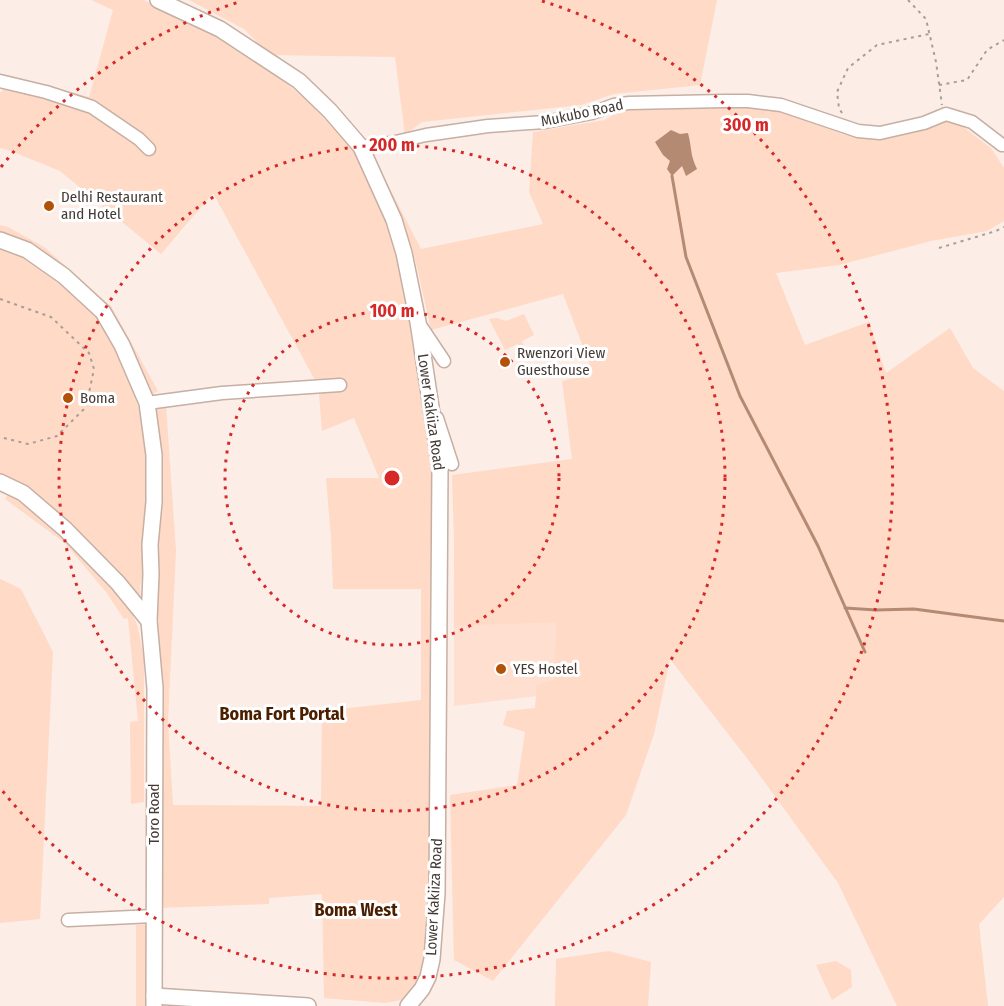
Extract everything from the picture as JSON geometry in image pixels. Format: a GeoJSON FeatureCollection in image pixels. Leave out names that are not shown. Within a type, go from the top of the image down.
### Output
{"type":"FeatureCollection","features":[{"type":"Feature","properties":{"kind":"main road","name":"Lower Kakiiza Road"},"geometry":{"type":"LineString","coordinates":[[158,0],[220,29],[299,81],[330,111],[361,147],[394,220],[404,253],[418,322],[440,466],[437,893],[432,959],[428,977],[422,989],[408,1006]]}},
{"type":"Feature","properties":{"kind":"main road","name":"Toro Road"},"geometry":{"type":"LineString","coordinates":[[0,240],[27,250],[64,276],[103,312],[122,345],[147,402],[154,455],[149,621],[154,688],[154,1001]]}},
{"type":"Feature","properties":{"kind":"main road"},"geometry":{"type":"LineString","coordinates":[[0,482],[23,493],[65,529],[118,583],[149,621]]}},
{"type":"Feature","properties":{"kind":"main road"},"geometry":{"type":"LineString","coordinates":[[154,1001],[308,1006]]}},
{"type":"Feature","properties":{"kind":"street"},"geometry":{"type":"LineString","coordinates":[[0,81],[92,107],[139,139],[149,149]]}},
{"type":"Feature","properties":{"kind":"street","name":"Mukubo Road"},"geometry":{"type":"LineString","coordinates":[[361,147],[488,126],[545,122],[629,103],[724,100],[782,105],[858,131],[880,133],[924,123],[946,114]]}},
{"type":"Feature","properties":{"kind":"street"},"geometry":{"type":"LineString","coordinates":[[946,114],[972,122],[1003,147]]}},
{"type":"Feature","properties":{"kind":"street"},"geometry":{"type":"LineString","coordinates":[[418,322],[444,361]]}},
{"type":"Feature","properties":{"kind":"street"},"geometry":{"type":"LineString","coordinates":[[147,402],[222,393],[340,385]]}},
{"type":"Feature","properties":{"kind":"street"},"geometry":{"type":"LineString","coordinates":[[431,404],[452,464]]}},
{"type":"Feature","properties":{"kind":"street"},"geometry":{"type":"LineString","coordinates":[[68,920],[154,916]]}},
{"type":"Feature","properties":{"kind":"path"},"geometry":{"type":"LineString","coordinates":[[908,0],[926,19],[936,62],[942,105],[946,114]]}},
{"type":"Feature","properties":{"kind":"path"},"geometry":{"type":"LineString","coordinates":[[858,131],[838,108],[837,92],[848,68],[877,45],[929,34]]}},
{"type":"Feature","properties":{"kind":"path"},"geometry":{"type":"LineString","coordinates":[[939,86],[967,80],[987,50],[1004,40]]}},
{"type":"Feature","properties":{"kind":"path"},"geometry":{"type":"LineString","coordinates":[[939,248],[1004,227]]}},
{"type":"Feature","properties":{"kind":"path"},"geometry":{"type":"LineString","coordinates":[[0,299],[51,317],[89,353],[94,369],[86,407],[57,435],[28,444],[0,437]]}},
{"type":"Feature","properties":{"kind":"shaded area"},"geometry":{"type":"Polygon","coordinates":[[[91,0],[143,0],[226,39],[250,54],[303,97],[355,150],[392,227],[400,273],[413,311],[436,480],[434,891],[424,972],[417,987],[402,1000],[385,1003],[324,998],[322,894],[269,898],[269,904],[157,908],[149,407],[166,405],[176,551],[168,721],[173,805],[321,806],[322,711],[421,700],[421,589],[333,589],[326,478],[379,478],[354,418],[322,431],[316,382],[213,193],[161,254],[60,171],[0,148],[0,92],[2,92],[7,75],[89,97],[113,10],[91,0]]]}},
{"type":"Feature","properties":{"kind":"shaded area"},"geometry":{"type":"Polygon","coordinates":[[[189,0],[717,0],[700,85],[614,94],[581,105],[422,122],[405,135],[395,57],[270,55],[244,29],[189,0]]]}},
{"type":"Feature","properties":{"kind":"shaded area"},"geometry":{"type":"Polygon","coordinates":[[[767,107],[845,135],[889,137],[943,121],[962,126],[991,148],[1004,168],[1004,221],[987,231],[931,241],[839,265],[776,273],[805,345],[869,322],[886,373],[950,328],[973,368],[1004,391],[1004,897],[979,924],[988,1006],[897,1006],[838,883],[753,766],[670,659],[654,734],[626,815],[493,981],[454,960],[450,795],[517,785],[525,732],[503,725],[507,711],[535,708],[537,685],[554,680],[556,622],[454,626],[452,475],[572,459],[562,381],[593,373],[563,294],[431,330],[412,249],[376,162],[421,249],[543,224],[529,192],[533,132],[605,120],[622,108],[767,107]]]}},
{"type":"Feature","properties":{"kind":"shaded area"},"geometry":{"type":"Polygon","coordinates":[[[671,130],[680,134],[688,133],[697,169],[686,176],[682,166],[672,176],[667,169],[670,161],[655,142],[671,130]]]}},
{"type":"Feature","properties":{"kind":"shaded area"},"geometry":{"type":"Polygon","coordinates":[[[0,225],[44,247],[111,306],[158,391],[148,396],[106,314],[0,235],[0,225]]]}},
{"type":"Feature","properties":{"kind":"shaded area","name":"Boma"},"geometry":{"type":"Polygon","coordinates":[[[0,243],[28,254],[99,315],[118,345],[152,450],[149,551],[140,586],[142,612],[118,583],[0,482],[0,243]]]}},
{"type":"Feature","properties":{"kind":"shaded area"},"geometry":{"type":"Polygon","coordinates":[[[524,314],[534,335],[522,341],[529,357],[524,359],[518,344],[505,350],[489,319],[497,318],[506,321],[524,314]]]}},
{"type":"Feature","properties":{"kind":"shaded area"},"geometry":{"type":"Polygon","coordinates":[[[11,490],[21,496],[114,584],[133,615],[144,658],[144,802],[131,804],[130,722],[138,721],[128,618],[124,619],[106,592],[65,543],[5,499],[11,490]]]}},
{"type":"Feature","properties":{"kind":"shaded area"},"geometry":{"type":"Polygon","coordinates":[[[0,579],[21,589],[53,652],[40,919],[0,923],[0,579]]]}},
{"type":"Feature","properties":{"kind":"shaded area"},"geometry":{"type":"Polygon","coordinates":[[[556,621],[554,694],[454,706],[454,626],[556,621]]]}},
{"type":"Feature","properties":{"kind":"shaded area"},"geometry":{"type":"Polygon","coordinates":[[[148,924],[148,1006],[136,1006],[136,925],[148,924]]]}},
{"type":"Feature","properties":{"kind":"shaded area"},"geometry":{"type":"Polygon","coordinates":[[[609,951],[651,962],[648,1006],[555,1006],[556,959],[609,951]]]}},
{"type":"Feature","properties":{"kind":"shaded area"},"geometry":{"type":"Polygon","coordinates":[[[836,961],[851,970],[852,987],[832,1000],[816,965],[836,961]]]}},
{"type":"Feature","properties":{"kind":"waterway"},"geometry":{"type":"LineString","coordinates":[[672,176],[686,257],[740,396],[818,546],[865,652]]}},
{"type":"Feature","properties":{"kind":"waterway"},"geometry":{"type":"LineString","coordinates":[[845,608],[914,609],[1004,621]]}},
{"type":"Feature","properties":{"kind":"place","name":"Delhi Restaurant and Hotel"},"geometry":{"type":"Point","coordinates":[49,206]}},
{"type":"Feature","properties":{"kind":"place","name":"Rwenzori View Guesthouse"},"geometry":{"type":"Point","coordinates":[505,362]}},
{"type":"Feature","properties":{"kind":"place","name":"Boma"},"geometry":{"type":"Point","coordinates":[68,398]}},
{"type":"Feature","properties":{"kind":"place","name":"YES Hostel"},"geometry":{"type":"Point","coordinates":[501,669]}},
{"type":"Feature","properties":{"kind":"district","name":"Boma Fort Portal"},"geometry":{"type":"Point","coordinates":[282,714]}},
{"type":"Feature","properties":{"kind":"district","name":"Boma West"},"geometry":{"type":"Point","coordinates":[356,910]}}]}
